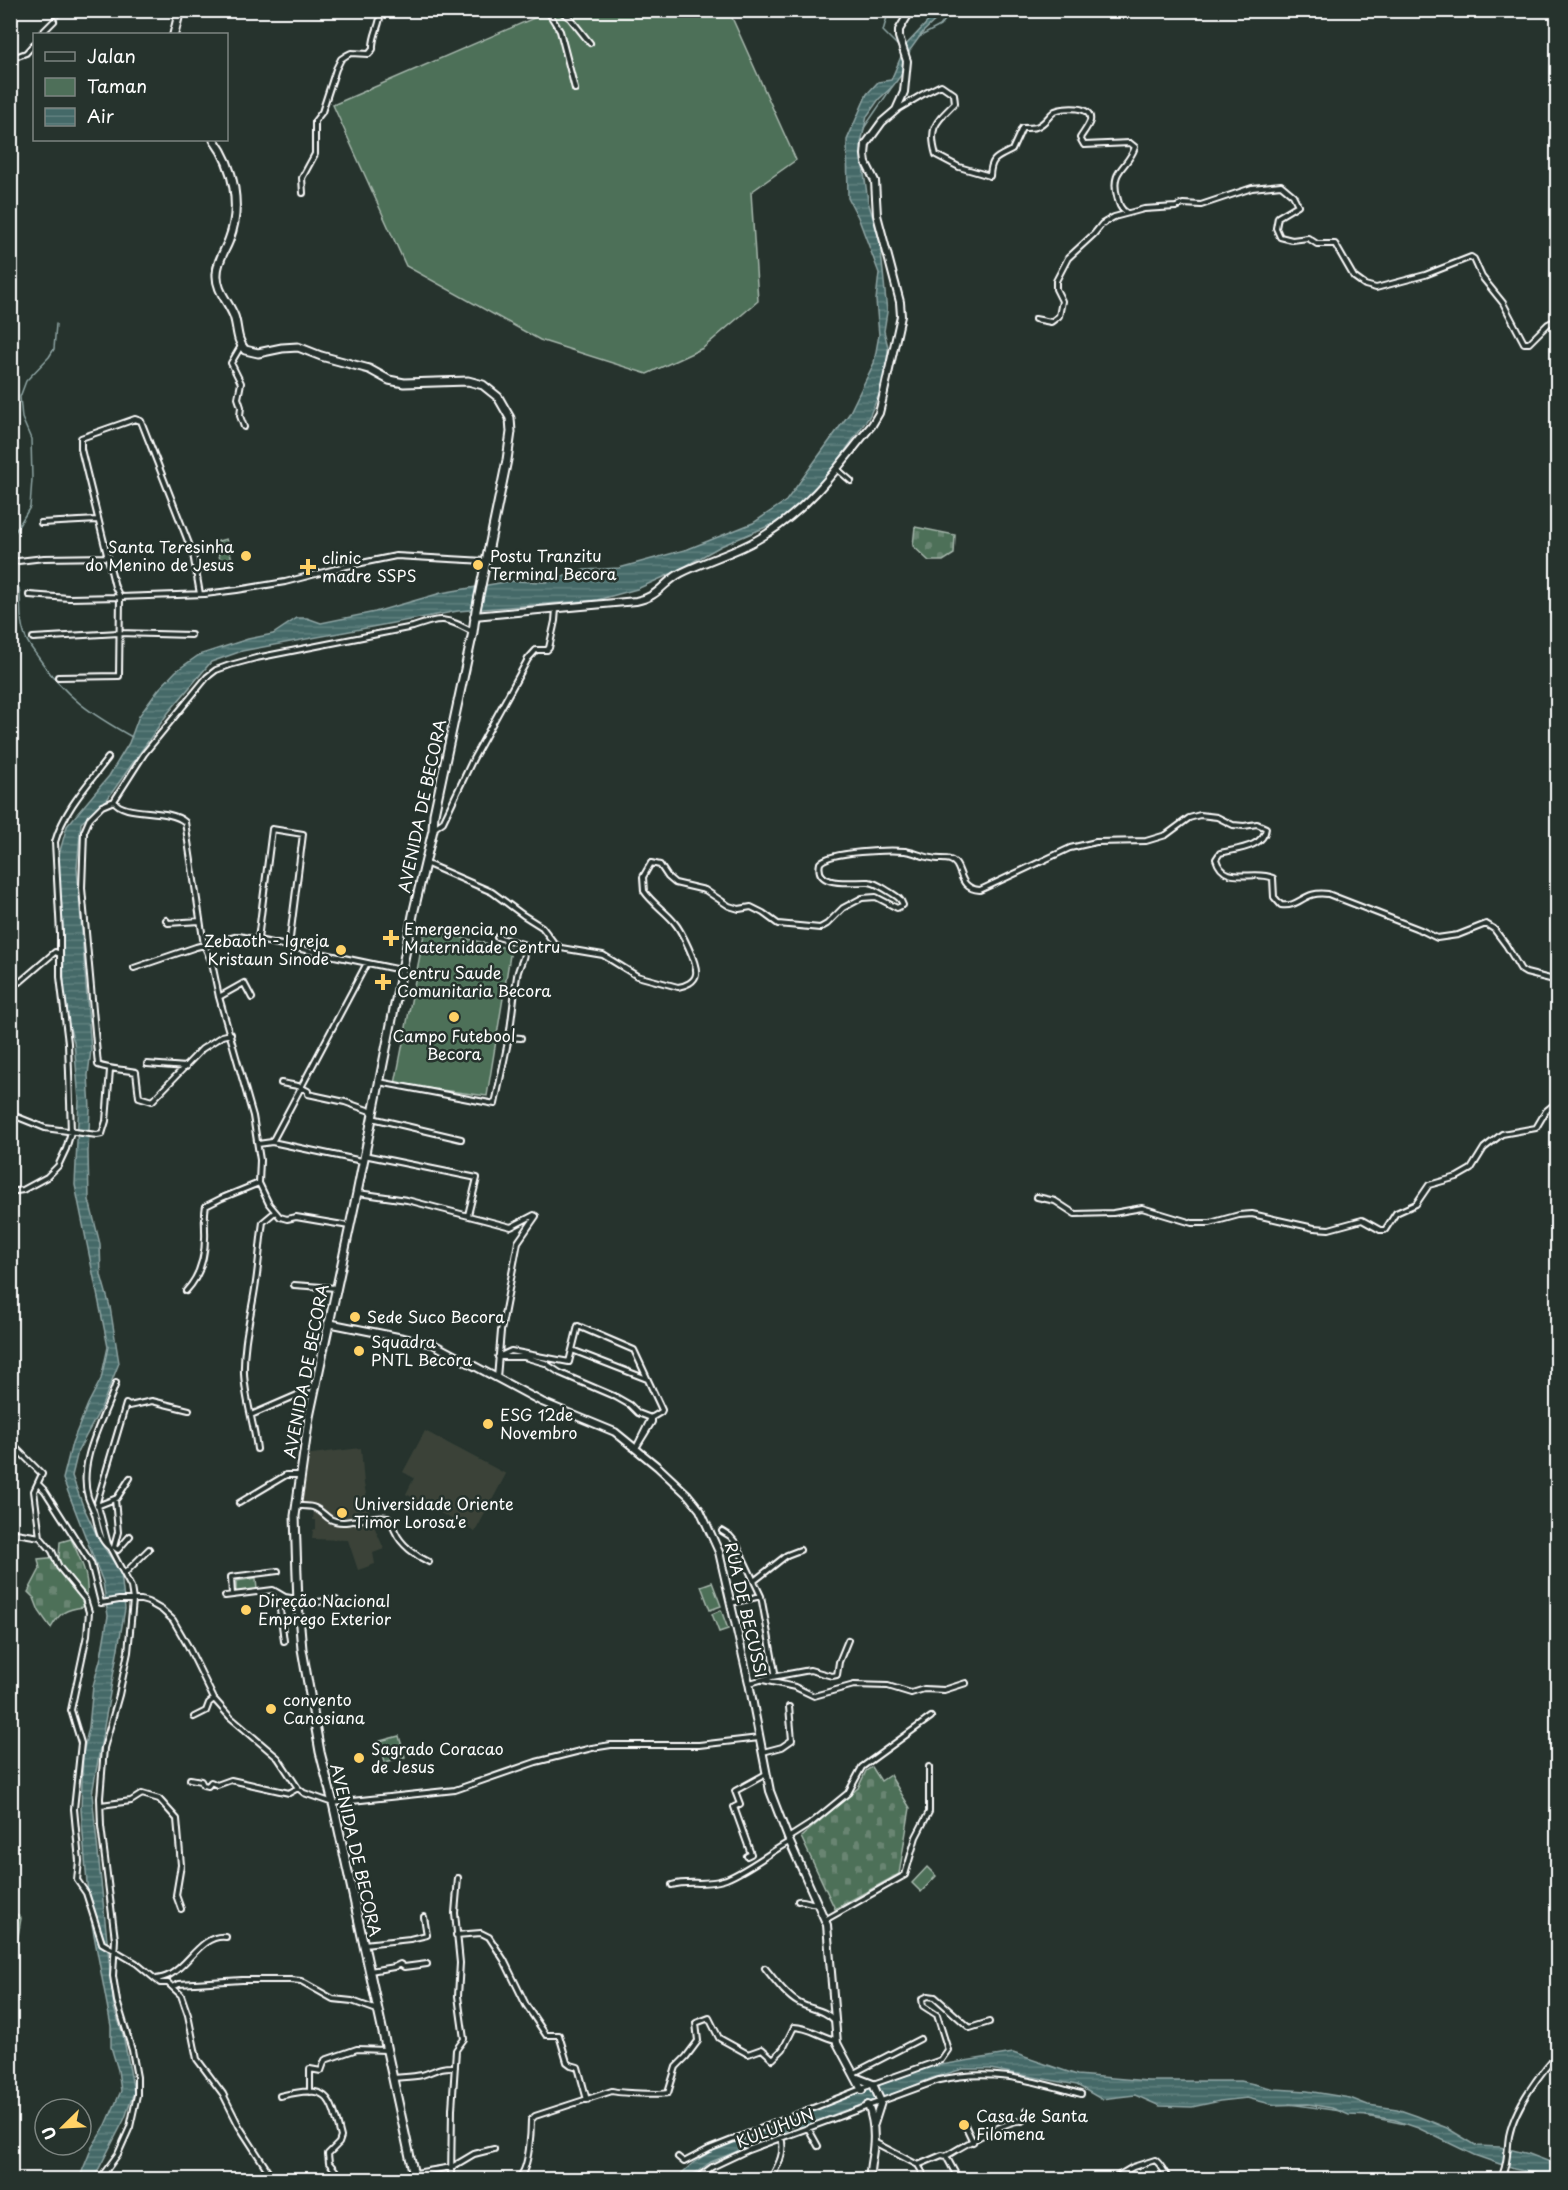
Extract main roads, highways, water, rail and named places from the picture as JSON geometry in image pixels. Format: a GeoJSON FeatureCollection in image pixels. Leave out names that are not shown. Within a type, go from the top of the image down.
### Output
{"type":"FeatureCollection","features":[{"type":"Feature","properties":{"kind":"main road"},"geometry":{"type":"LineString","coordinates":[[174,33],[180,10]]}},
{"type":"Feature","properties":{"kind":"main road","name":"AVENIDA DE BECORA"},"geometry":{"type":"LineString","coordinates":[[215,141],[229,164],[233,179],[234,204],[230,238],[220,257],[217,283],[235,319],[244,350],[258,353],[298,347],[369,369],[389,380],[404,383],[468,381],[494,393],[509,413],[511,432],[473,632],[434,814],[433,830],[424,862],[357,1193],[328,1323],[296,1506],[298,1602],[310,1701],[414,2176]]}},
{"type":"Feature","properties":{"kind":"water"},"geometry":{"type":"Polygon","coordinates":[[[938,11],[945,11],[923,32],[910,50],[904,71],[867,116],[861,143],[868,201],[880,242],[887,312],[884,331],[888,347],[887,364],[881,390],[869,417],[831,471],[792,516],[721,546],[675,572],[637,589],[597,600],[458,611],[242,651],[211,662],[168,713],[106,801],[81,823],[77,868],[91,1050],[88,1075],[89,1200],[100,1244],[101,1275],[110,1307],[119,1363],[101,1408],[78,1451],[72,1476],[99,1540],[121,1573],[125,1609],[92,1794],[114,2008],[123,2034],[134,2092],[125,2118],[93,2180],[79,2179],[88,2157],[93,2157],[93,2145],[106,2125],[121,2091],[111,2047],[111,2026],[89,1908],[81,1810],[83,1753],[89,1727],[93,1686],[108,1616],[103,1582],[63,1479],[72,1443],[101,1379],[108,1347],[75,1185],[79,1100],[74,1042],[68,1022],[64,993],[63,926],[58,858],[67,826],[109,776],[129,743],[139,716],[159,689],[176,671],[199,655],[248,639],[273,634],[297,618],[307,618],[321,623],[375,612],[441,593],[511,581],[546,582],[584,570],[619,568],[688,549],[753,523],[786,501],[849,414],[874,363],[879,335],[876,300],[879,273],[858,217],[848,198],[847,140],[867,94],[878,82],[891,80],[906,45],[938,11]]]}},
{"type":"Feature","properties":{"kind":"water"},"geometry":{"type":"Polygon","coordinates":[[[1013,2053],[1077,2075],[1148,2081],[1241,2081],[1275,2089],[1307,2091],[1350,2098],[1368,2105],[1397,2109],[1417,2116],[1447,2128],[1477,2146],[1500,2147],[1529,2154],[1558,2165],[1557,2178],[1514,2169],[1474,2155],[1418,2128],[1395,2120],[1349,2115],[1332,2108],[1308,2104],[1275,2105],[1247,2098],[1192,2107],[1160,2106],[1135,2095],[1101,2099],[1077,2085],[990,2069],[963,2069],[932,2078],[864,2107],[845,2110],[803,2127],[794,2126],[711,2162],[687,2179],[674,2180],[714,2149],[900,2077],[929,2067],[1013,2053]]]}},
{"type":"Feature","properties":{"kind":"waterway"},"geometry":{"type":"LineString","coordinates":[[55,22],[64,10]]}},
{"type":"Feature","properties":{"kind":"waterway"},"geometry":{"type":"LineString","coordinates":[[889,10],[883,31],[899,47]]}},
{"type":"Feature","properties":{"kind":"waterway"},"geometry":{"type":"LineString","coordinates":[[919,37],[940,26],[953,10]]}},
{"type":"Feature","properties":{"kind":"waterway"},"geometry":{"type":"LineString","coordinates":[[45,33],[50,27]]}},
{"type":"Feature","properties":{"kind":"waterway"},"geometry":{"type":"LineString","coordinates":[[21,53],[33,43]]}},
{"type":"Feature","properties":{"kind":"waterway"},"geometry":{"type":"LineString","coordinates":[[864,128],[892,87]]}},
{"type":"Feature","properties":{"kind":"waterway"},"geometry":{"type":"LineString","coordinates":[[10,540],[30,507],[32,479],[31,439],[22,418],[20,397],[26,381],[54,349],[56,324]]}},
{"type":"Feature","properties":{"kind":"waterway"},"geometry":{"type":"LineString","coordinates":[[10,572],[20,594],[25,636],[48,671],[80,703],[132,737]]}},
{"type":"Feature","properties":{"kind":"waterway"},"geometry":{"type":"LineString","coordinates":[[1289,2104],[1341,2111]]}},
{"type":"Feature","properties":{"kind":"waterway"},"geometry":{"type":"LineString","coordinates":[[1366,2116],[1405,2124]]}},
{"type":"Feature","properties":{"kind":"place","name":"Santa Teresinha do Menino de Jesus"},"geometry":{"type":"Point","coordinates":[246,556]}},
{"type":"Feature","properties":{"kind":"place","name":"Postu Tranzitu Terminal Becora"},"geometry":{"type":"Point","coordinates":[478,565]}},
{"type":"Feature","properties":{"kind":"place","name":"clinic madre SSPS"},"geometry":{"type":"Point","coordinates":[308,567]}},
{"type":"Feature","properties":{"kind":"place","name":"Emergencia no Maternidade Centru"},"geometry":{"type":"Point","coordinates":[391,938]}},
{"type":"Feature","properties":{"kind":"place","name":"Zebaoth - Igreja Kristaun Sinode"},"geometry":{"type":"Point","coordinates":[341,950]}},
{"type":"Feature","properties":{"kind":"place","name":"Centru Saude Comunitaria Becora"},"geometry":{"type":"Point","coordinates":[383,982]}},
{"type":"Feature","properties":{"kind":"place","name":"Campo Futebool Becora"},"geometry":{"type":"Point","coordinates":[454,1017]}},
{"type":"Feature","properties":{"kind":"place","name":"Sede Suco Becora"},"geometry":{"type":"Point","coordinates":[355,1317]}},
{"type":"Feature","properties":{"kind":"place","name":"Squadra PNTL Becora"},"geometry":{"type":"Point","coordinates":[359,1351]}},
{"type":"Feature","properties":{"kind":"place","name":"ESG 12de Novembro"},"geometry":{"type":"Point","coordinates":[488,1424]}},
{"type":"Feature","properties":{"kind":"place","name":"Universidade Oriente Timor Lorosa'e"},"geometry":{"type":"Point","coordinates":[342,1513]}},
{"type":"Feature","properties":{"kind":"place","name":"Direção Nacional Emprego Exterior"},"geometry":{"type":"Point","coordinates":[246,1610]}},
{"type":"Feature","properties":{"kind":"place","name":"convento Canosiana"},"geometry":{"type":"Point","coordinates":[271,1709]}},
{"type":"Feature","properties":{"kind":"place","name":"Sagrado Coracao de Jesus"},"geometry":{"type":"Point","coordinates":[359,1758]}},
{"type":"Feature","properties":{"kind":"place","name":"Casa de Santa Filomena"},"geometry":{"type":"Point","coordinates":[964,2125]}}]}
